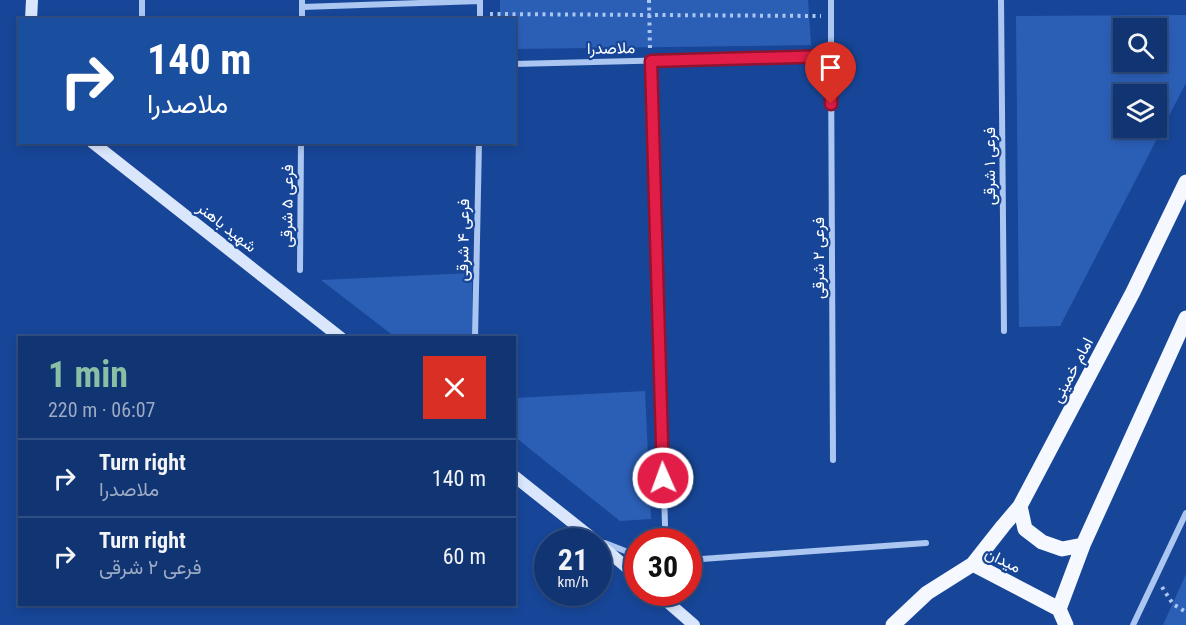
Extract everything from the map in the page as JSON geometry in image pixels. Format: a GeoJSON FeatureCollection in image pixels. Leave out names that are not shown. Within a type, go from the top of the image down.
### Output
{"type":"FeatureCollection","features":[{"type":"Feature","properties":{"kind":"main road","name":"امام خمینی"},"geometry":{"type":"LineString","coordinates":[[973,564],[1020,506],[1133,292],[1186,182]]}},
{"type":"Feature","properties":{"kind":"main road"},"geometry":{"type":"LineString","coordinates":[[1066,625],[1059,609],[1083,545],[1186,318]]}},
{"type":"Feature","properties":{"kind":"main road"},"geometry":{"type":"LineString","coordinates":[[1020,506],[1025,529],[1042,542],[1062,549],[1083,545]]}},
{"type":"Feature","properties":{"kind":"main road","name":"میدان"},"geometry":{"type":"LineString","coordinates":[[893,625],[927,593],[973,564],[1059,609]]}},
{"type":"Feature","properties":{"kind":"street"},"geometry":{"type":"LineString","coordinates":[[31,18],[32,0]]}},
{"type":"Feature","properties":{"kind":"street"},"geometry":{"type":"LineString","coordinates":[[142,0],[142,18]]}},
{"type":"Feature","properties":{"kind":"street"},"geometry":{"type":"LineString","coordinates":[[831,0],[831,56]]}},
{"type":"Feature","properties":{"kind":"street","name":"فرعی ۱ شرقی"},"geometry":{"type":"LineString","coordinates":[[1001,0],[1004,331]]}},
{"type":"Feature","properties":{"kind":"street"},"geometry":{"type":"LineString","coordinates":[[302,3],[480,1],[480,16]]}},
{"type":"Feature","properties":{"kind":"street","name":"ملاصدرا"},"geometry":{"type":"LineString","coordinates":[[516,64],[831,56]]}},
{"type":"Feature","properties":{"kind":"street","name":"فرعی ۲ شرقی"},"geometry":{"type":"LineString","coordinates":[[831,56],[833,460]]}},
{"type":"Feature","properties":{"kind":"street"},"geometry":{"type":"LineString","coordinates":[[651,61],[664,525]]}},
{"type":"Feature","properties":{"kind":"street","name":"شهید باهنر"},"geometry":{"type":"LineString","coordinates":[[95,144],[338,336]]}},
{"type":"Feature","properties":{"kind":"street","name":"فرعی ۵ شرقی"},"geometry":{"type":"LineString","coordinates":[[300,270],[301,144]]}},
{"type":"Feature","properties":{"kind":"street","name":"فرعی ۴ شرقی"},"geometry":{"type":"LineString","coordinates":[[475,336],[479,144]]}},
{"type":"Feature","properties":{"kind":"street"},"geometry":{"type":"LineString","coordinates":[[516,478],[580,528]]}},
{"type":"Feature","properties":{"kind":"street"},"geometry":{"type":"LineString","coordinates":[[1133,625],[1186,513]]}},
{"type":"Feature","properties":{"kind":"street"},"geometry":{"type":"LineString","coordinates":[[702,559],[926,543]]}},
{"type":"Feature","properties":{"kind":"street"},"geometry":{"type":"LineString","coordinates":[[612,554],[624,564]]}},
{"type":"Feature","properties":{"kind":"street"},"geometry":{"type":"LineString","coordinates":[[672,606],[694,625]]}},
{"type":"Feature","properties":{"kind":"path"},"geometry":{"type":"LineString","coordinates":[[649,0],[651,61]]}},
{"type":"Feature","properties":{"kind":"path"},"geometry":{"type":"LineString","coordinates":[[480,16],[831,16]]}},
{"type":"Feature","properties":{"kind":"path"},"geometry":{"type":"LineString","coordinates":[[1156,577],[1173,604],[1186,612]]}},
{"type":"Feature","properties":{"kind":"shaded area"},"geometry":{"type":"Polygon","coordinates":[[[500,0],[808,0],[811,45],[516,49],[516,18],[500,18],[500,0]]]}},
{"type":"Feature","properties":{"kind":"shaded area"},"geometry":{"type":"Polygon","coordinates":[[[1186,15],[1186,83],[1167,120],[1167,84],[1113,84],[1113,138],[1157,138],[1060,326],[1019,327],[1016,16],[1186,15]]]}},
{"type":"Feature","properties":{"kind":"shaded area"},"geometry":{"type":"Polygon","coordinates":[[[472,273],[473,336],[394,336],[321,280],[472,273]]]}},
{"type":"Feature","properties":{"kind":"shaded area"},"geometry":{"type":"Polygon","coordinates":[[[645,391],[651,519],[620,521],[516,438],[516,398],[645,391]]]}},
{"type":"Feature","properties":{"kind":"shaded area"},"geometry":{"type":"Polygon","coordinates":[[[1186,574],[1186,625],[1163,625],[1186,574]]]}},
{"type":"Feature","properties":{"kind":"route"},"geometry":{"type":"LineString","coordinates":[[663,478],[651,61],[831,56],[831,104]]}}]}
